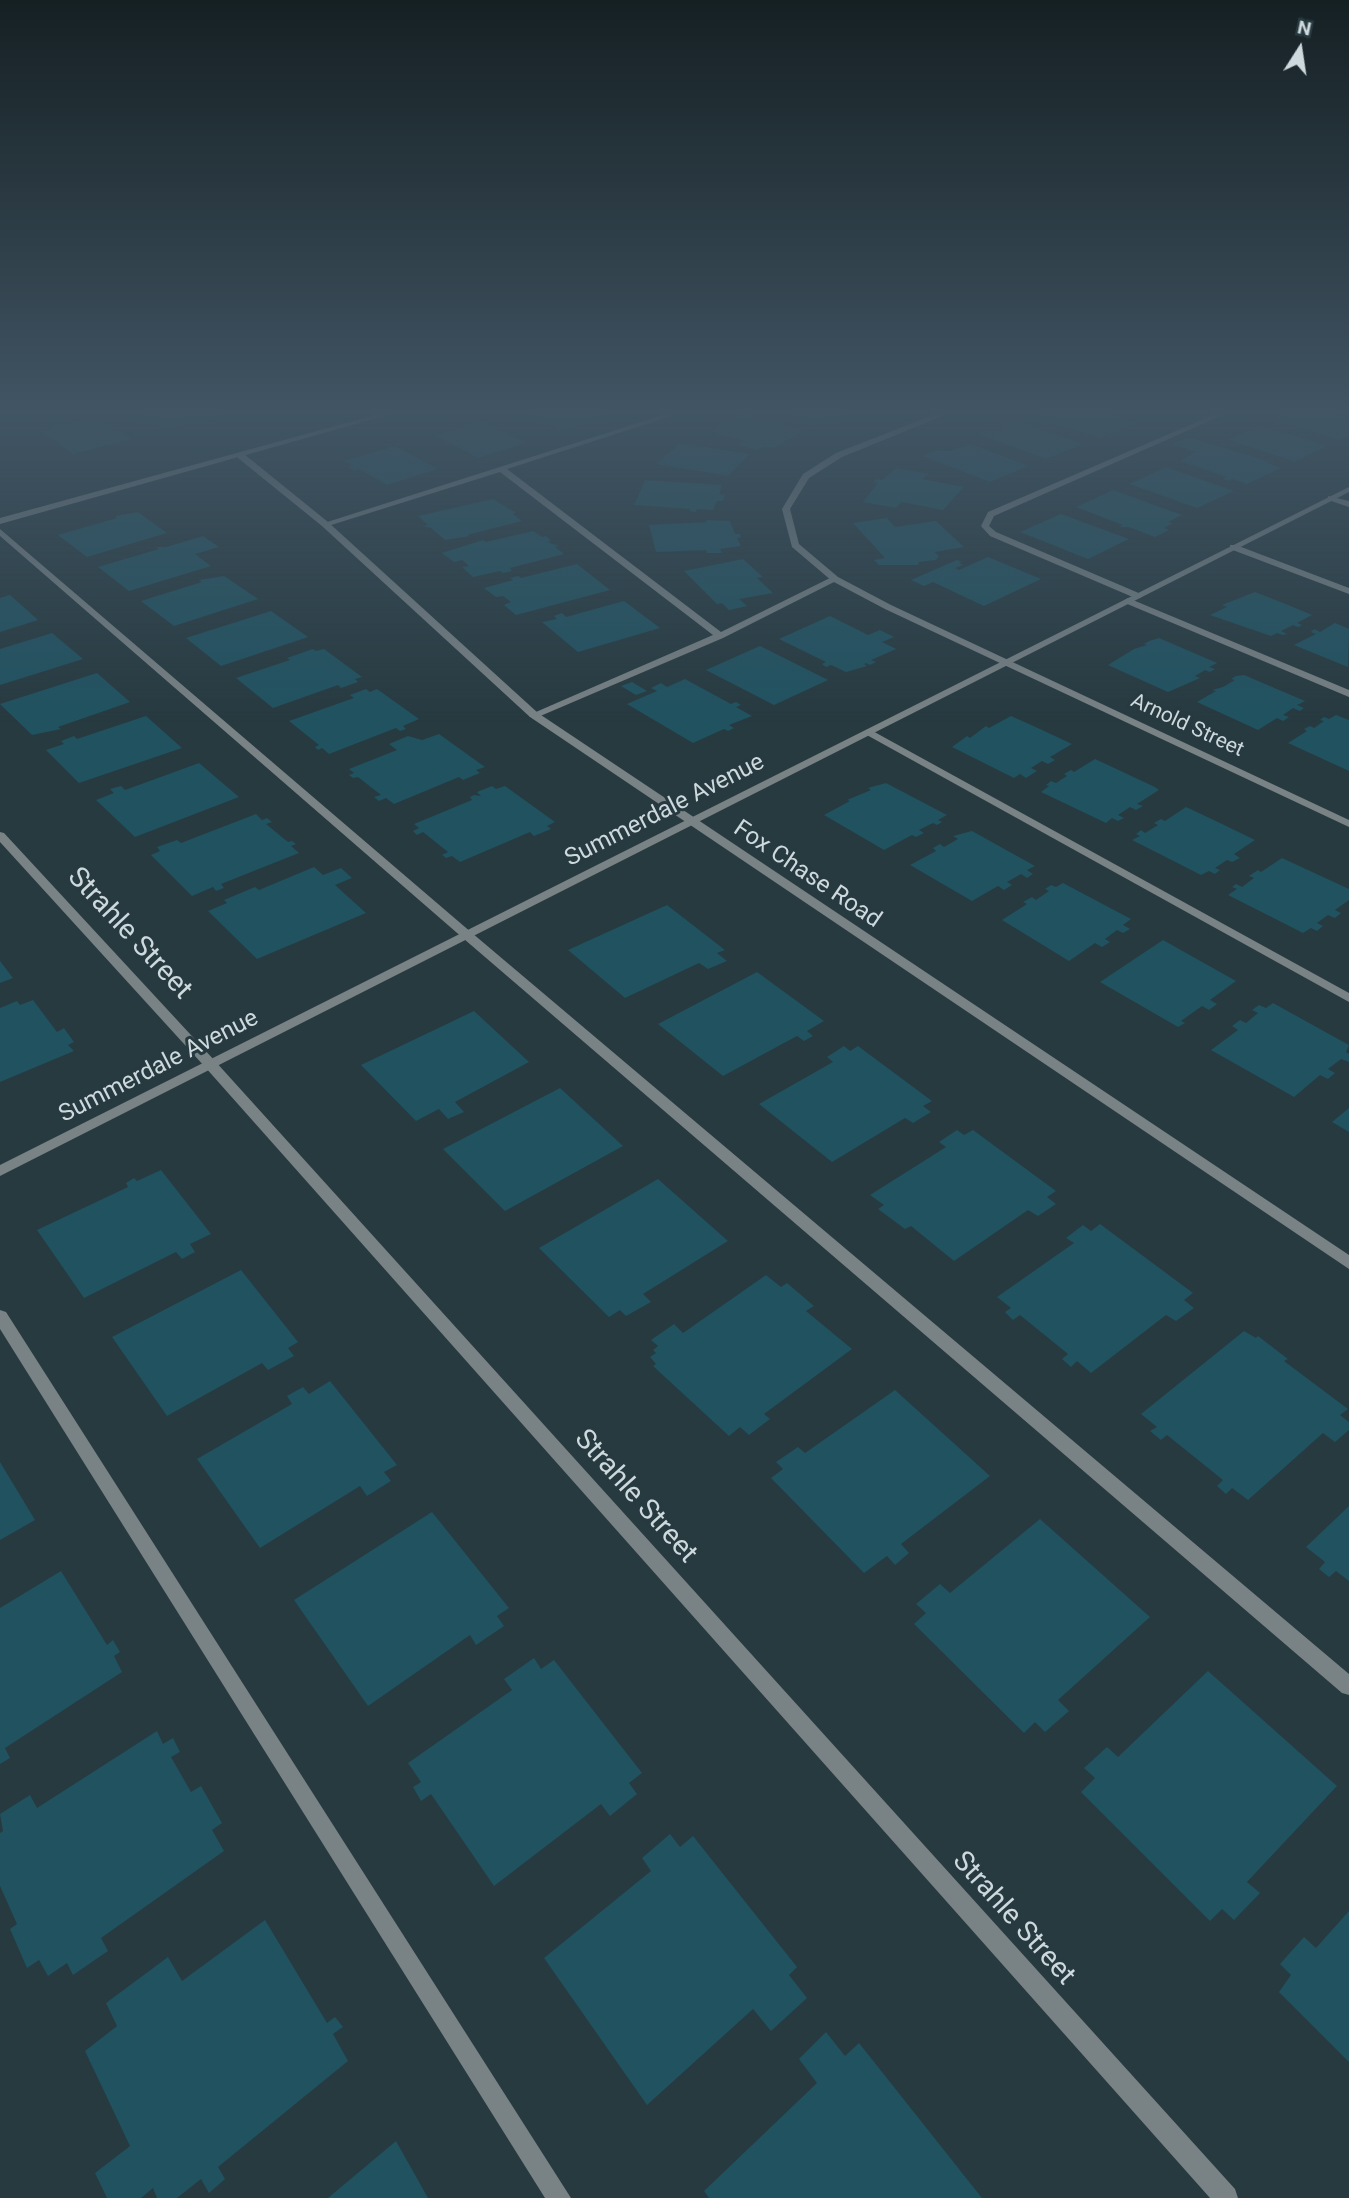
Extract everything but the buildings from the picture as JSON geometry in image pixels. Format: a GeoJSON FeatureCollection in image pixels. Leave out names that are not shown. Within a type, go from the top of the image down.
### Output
{"type":"FeatureCollection","features":[{"type":"Feature","properties":{"kind":"street","name":"Fox Chase Road"},"geometry":{"type":"LineString","coordinates":[[317,518],[534,715],[1349,1263]]}},
{"type":"Feature","properties":{"kind":"street"},"geometry":{"type":"LineString","coordinates":[[325,524],[345,518]]}},
{"type":"Feature","properties":{"kind":"street"},"geometry":{"type":"LineString","coordinates":[[565,518],[720,636]]}},
{"type":"Feature","properties":{"kind":"street","name":"Arnold Street"},"geometry":{"type":"LineString","coordinates":[[788,518],[795,545],[835,579],[888,607],[1349,824]]}},
{"type":"Feature","properties":{"kind":"street"},"geometry":{"type":"LineString","coordinates":[[989,518],[985,526],[993,534],[1349,694]]}},
{"type":"Feature","properties":{"kind":"street","name":"Summerdale Avenue"},"geometry":{"type":"LineString","coordinates":[[0,1171],[1292,518]]}},
{"type":"Feature","properties":{"kind":"street"},"geometry":{"type":"LineString","coordinates":[[0,532],[468,936],[1349,1686]]}},
{"type":"Feature","properties":{"kind":"street"},"geometry":{"type":"LineString","coordinates":[[1233,547],[1349,591]]}},
{"type":"Feature","properties":{"kind":"street"},"geometry":{"type":"LineString","coordinates":[[534,715],[720,636],[835,579]]}},
{"type":"Feature","properties":{"kind":"street"},"geometry":{"type":"LineString","coordinates":[[869,732],[1349,998]]}},
{"type":"Feature","properties":{"kind":"street","name":"Strahle Street"},"geometry":{"type":"LineString","coordinates":[[0,835],[210,1064],[1226,2198]]}},
{"type":"Feature","properties":{"kind":"street"},"geometry":{"type":"LineString","coordinates":[[0,1316],[559,2198]]}}]}
